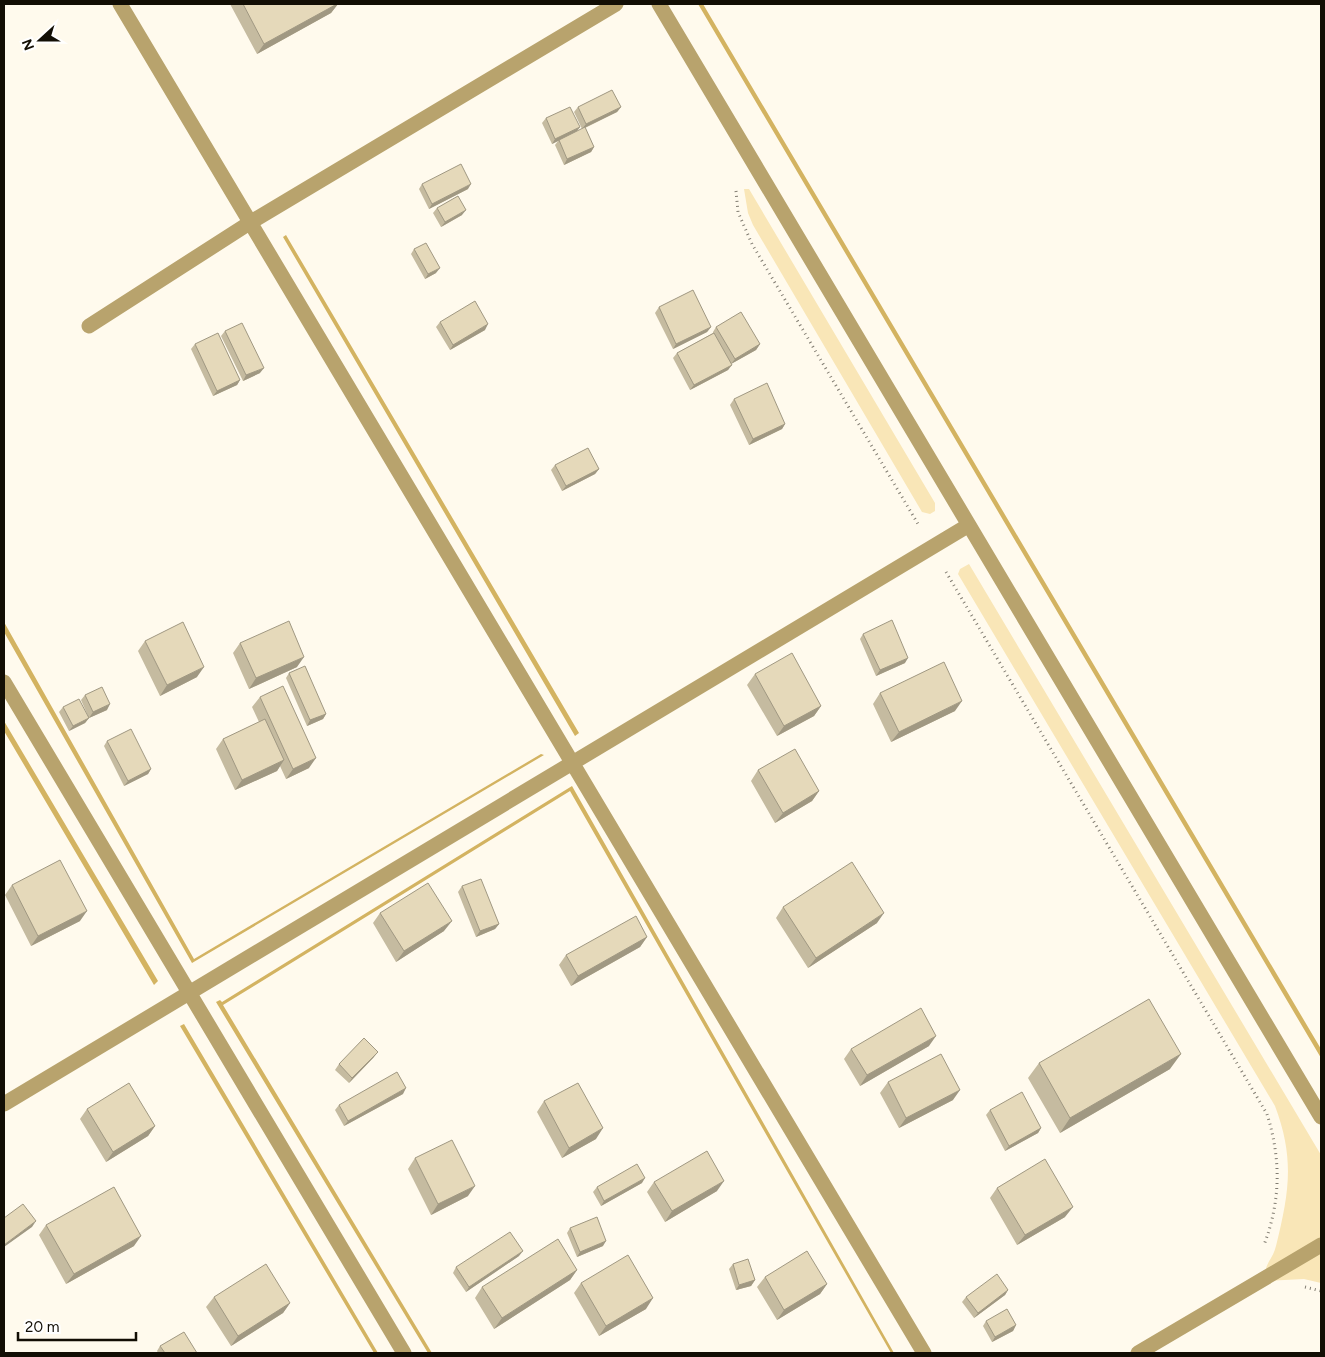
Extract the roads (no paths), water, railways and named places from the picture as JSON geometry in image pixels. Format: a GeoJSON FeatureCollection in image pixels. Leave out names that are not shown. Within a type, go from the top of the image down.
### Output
{"type":"FeatureCollection","features":[{"type":"Feature","properties":{"kind":"street"},"geometry":{"type":"LineString","coordinates":[[120,4],[924,1353]]}},
{"type":"Feature","properties":{"kind":"street"},"geometry":{"type":"LineString","coordinates":[[90,326],[251,222],[616,4]]}},
{"type":"Feature","properties":{"kind":"street"},"geometry":{"type":"LineString","coordinates":[[659,4],[1321,1117]]}},
{"type":"Feature","properties":{"kind":"street"},"geometry":{"type":"LineString","coordinates":[[4,1104],[969,525]]}},
{"type":"Feature","properties":{"kind":"street"},"geometry":{"type":"LineString","coordinates":[[4,682],[404,1353]]}},
{"type":"Feature","properties":{"kind":"street"},"geometry":{"type":"LineString","coordinates":[[1138,1353],[1321,1245]]}}]}
